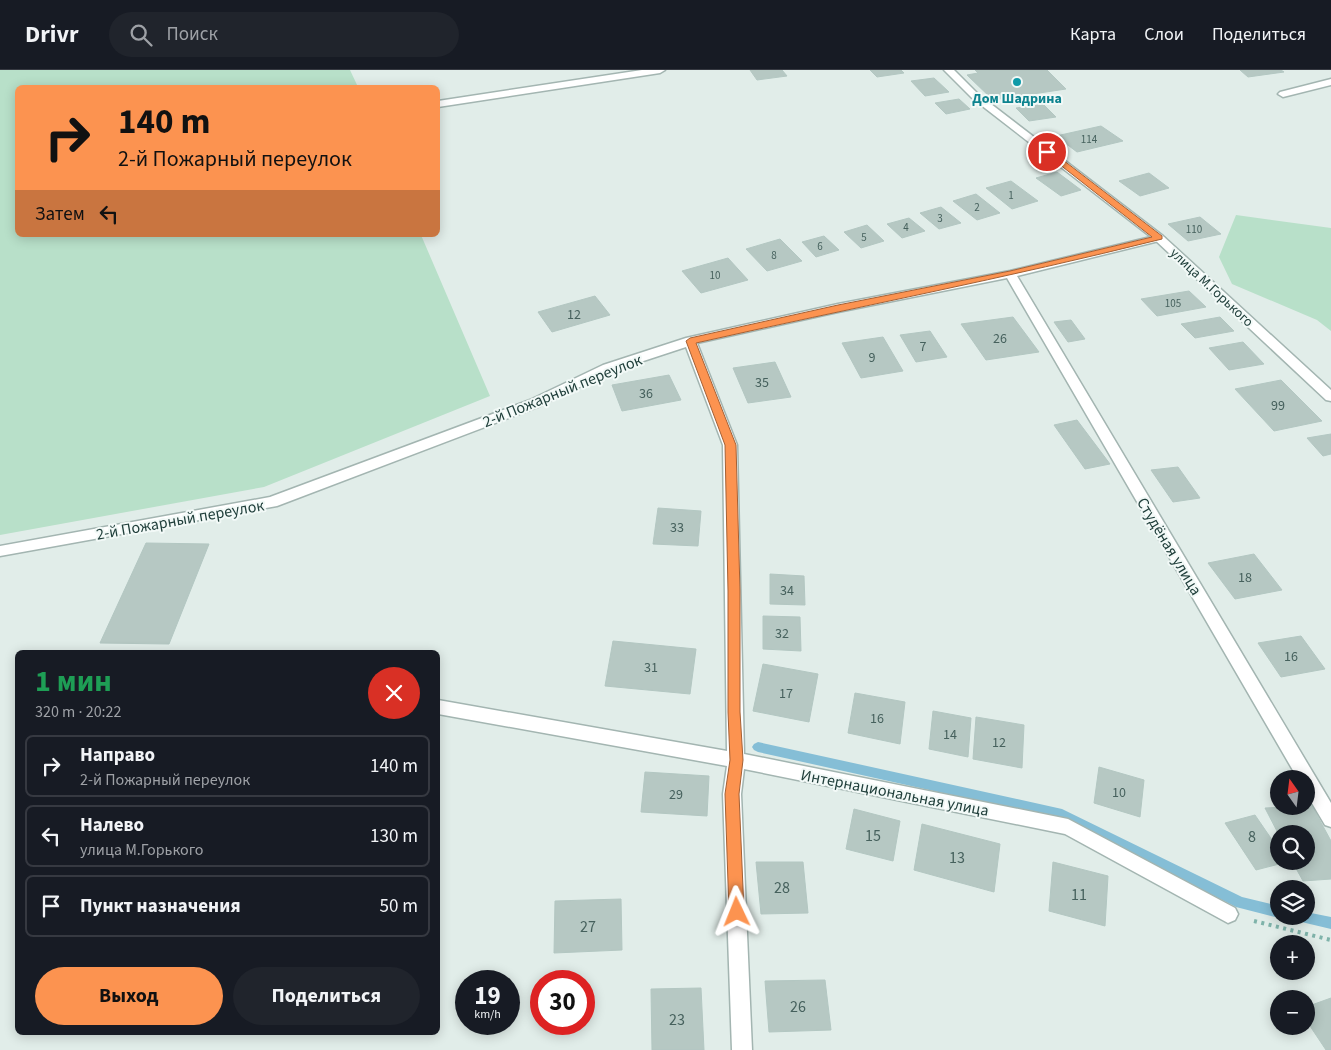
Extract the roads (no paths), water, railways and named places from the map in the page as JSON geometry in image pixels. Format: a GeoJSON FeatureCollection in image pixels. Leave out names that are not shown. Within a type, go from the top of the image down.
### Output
{"type":"FeatureCollection","features":[{"type":"Feature","properties":{"kind":"street"},"geometry":{"type":"LineString","coordinates":[[440,104],[660,70]]}},
{"type":"Feature","properties":{"kind":"street","name":"улица М.Горького"},"geometry":{"type":"LineString","coordinates":[[949,70],[975,96],[1159,238],[1331,397]]}},
{"type":"Feature","properties":{"kind":"street"},"geometry":{"type":"LineString","coordinates":[[1283,94],[1331,82]]}},
{"type":"Feature","properties":{"kind":"street","name":"2-й Пожарный переулок"},"geometry":{"type":"LineString","coordinates":[[0,551],[272,502],[535,403],[608,368],[690,341],[838,308],[1010,274],[1159,238]]}},
{"type":"Feature","properties":{"kind":"street","name":"Студёная улица"},"geometry":{"type":"LineString","coordinates":[[1010,274],[1331,819]]}},
{"type":"Feature","properties":{"kind":"street"},"geometry":{"type":"LineString","coordinates":[[690,341],[730,445],[736,760],[732,794],[742,1050]]}},
{"type":"Feature","properties":{"kind":"street","name":"Интернациональная улица"},"geometry":{"type":"LineString","coordinates":[[440,707],[736,760],[1068,827],[1228,914]]}},
{"type":"Feature","properties":{"kind":"waterway"},"geometry":{"type":"LineString","coordinates":[[758,747],[1062,814],[1240,903],[1270,910]]}},
{"type":"Feature","properties":{"kind":"waterway"},"geometry":{"type":"LineString","coordinates":[[1315,920],[1331,923]]}},
{"type":"Feature","properties":{"kind":"place","name":"Дом Шадрина"},"geometry":{"type":"Point","coordinates":[1017,82]}}]}
